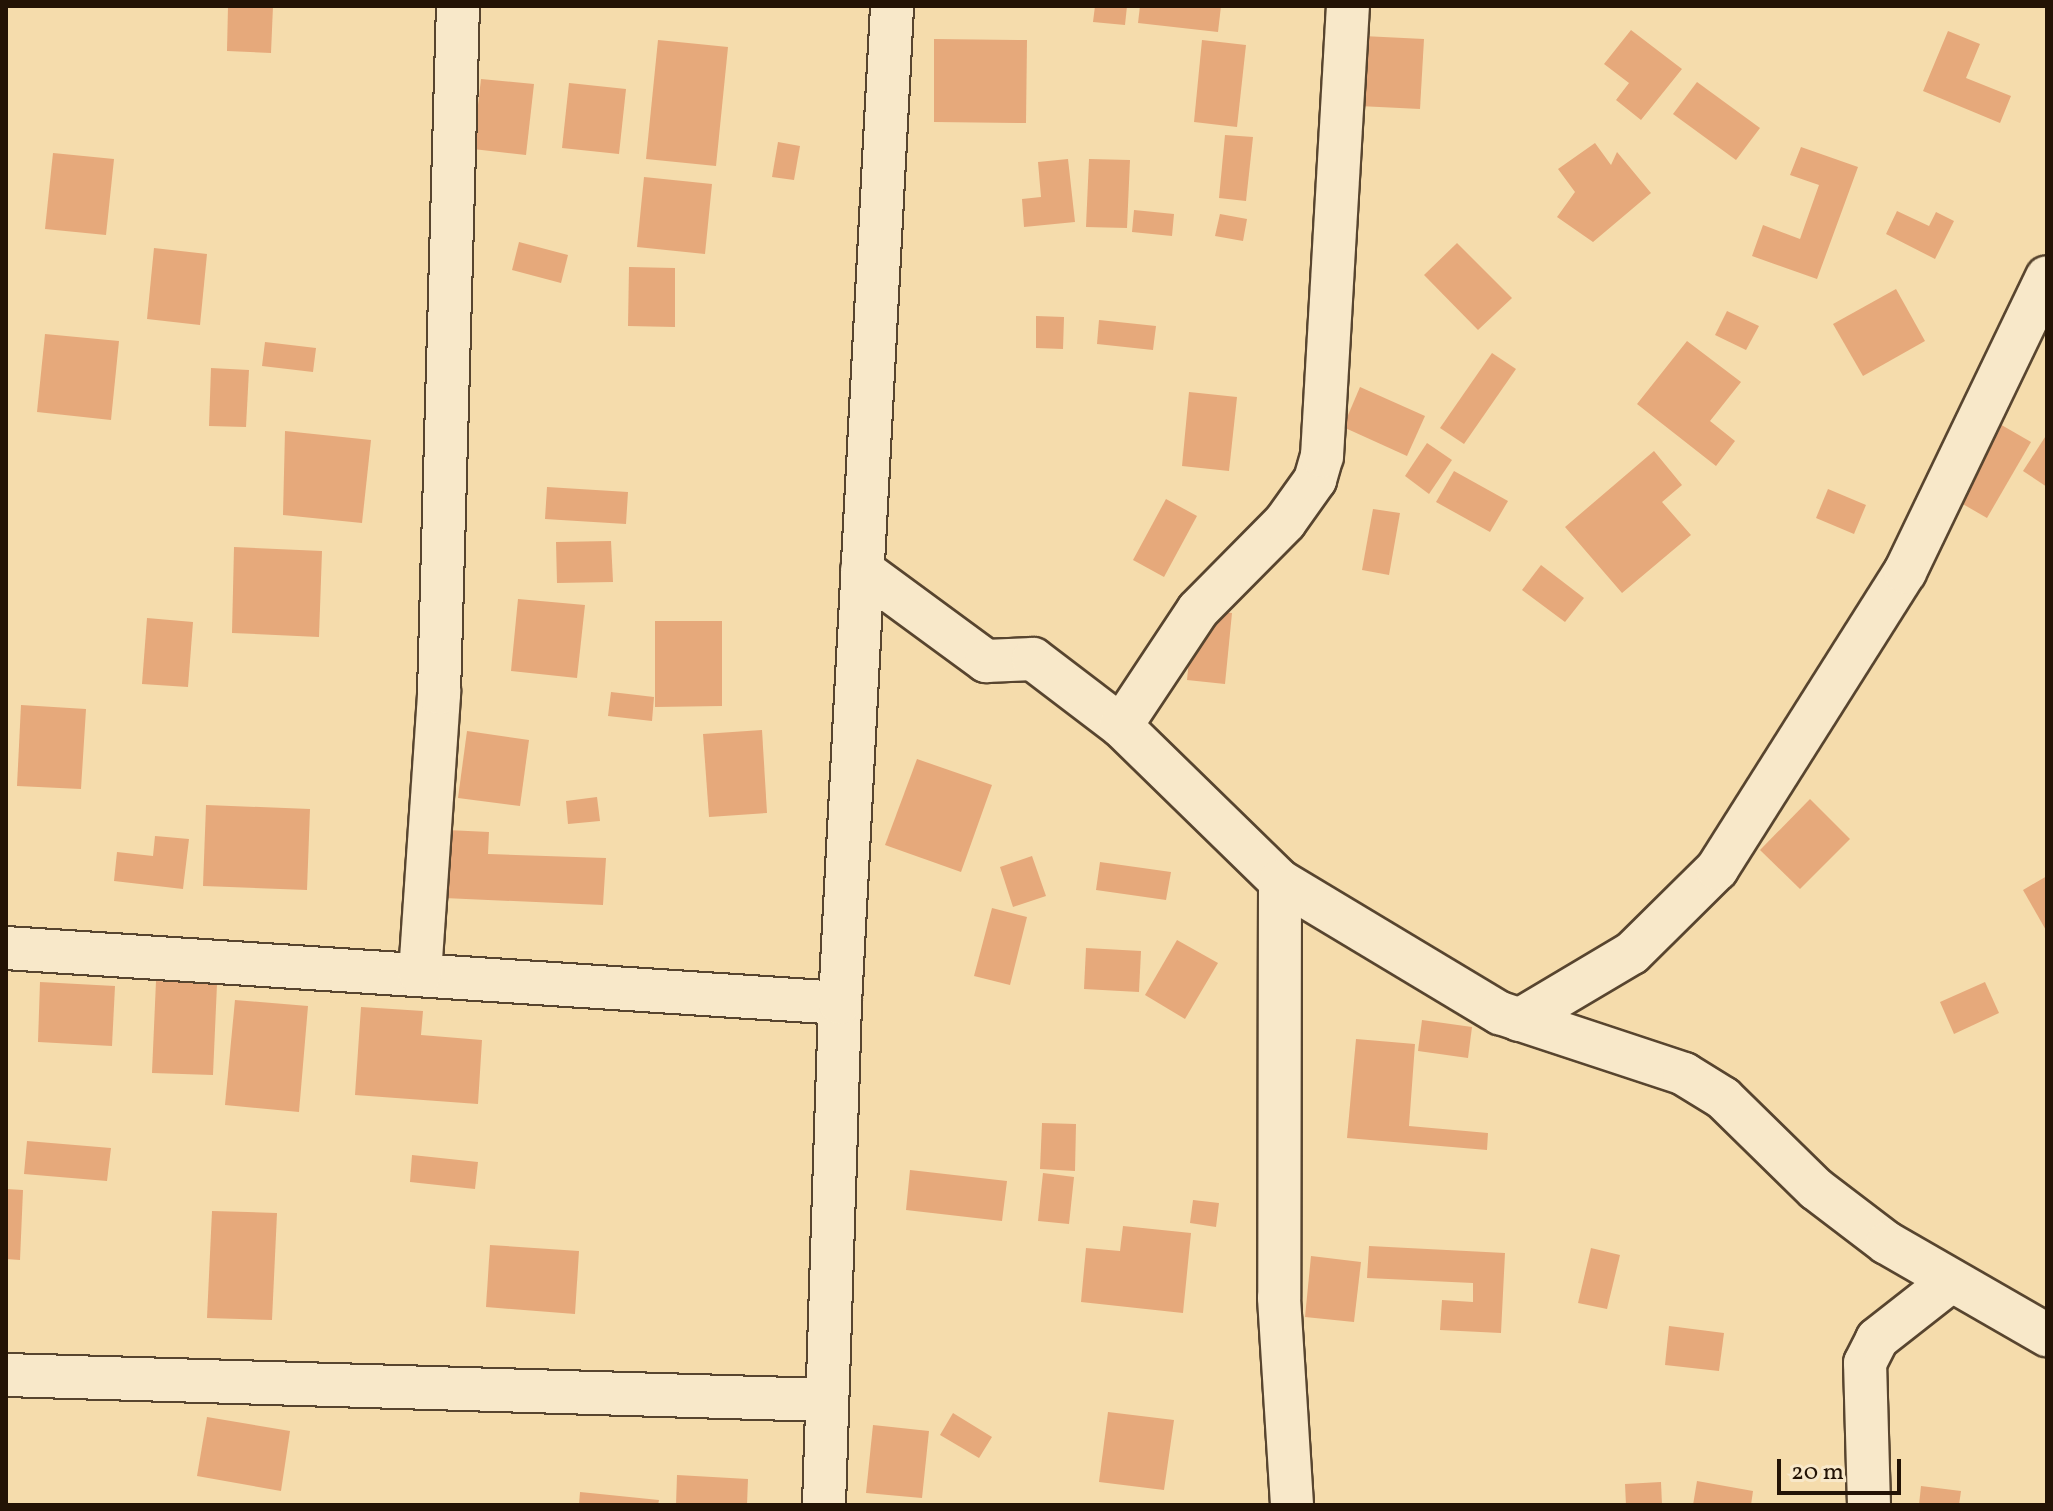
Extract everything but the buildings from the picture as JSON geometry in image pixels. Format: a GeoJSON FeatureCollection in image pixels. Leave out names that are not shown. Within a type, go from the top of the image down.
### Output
{"type":"FeatureCollection","features":[{"type":"Feature","properties":{"kind":"street"},"geometry":{"type":"LineString","coordinates":[[420,974],[439,693],[458,6]]}},
{"type":"Feature","properties":{"kind":"street"},"geometry":{"type":"LineString","coordinates":[[824,1505],[840,1003],[892,6]]}},
{"type":"Feature","properties":{"kind":"street"},"geometry":{"type":"LineString","coordinates":[[1121,726],[1198,610],[1285,522],[1315,480],[1348,6]]}},
{"type":"Feature","properties":{"kind":"street"},"geometry":{"type":"LineString","coordinates":[[1519,1020],[1632,953],[1717,869],[1905,572],[2047,277]]}},
{"type":"Feature","properties":{"kind":"street"},"geometry":{"type":"LineString","coordinates":[[862,570],[986,661],[1033,659],[1121,726],[1280,881],[1466,997],[1519,1020],[1684,1074],[1723,1098],[1816,1189],[1951,1281],[2047,1335]]}},
{"type":"Feature","properties":{"kind":"street"},"geometry":{"type":"LineString","coordinates":[[1280,881],[1279,1298],[1292,1505]]}},
{"type":"Feature","properties":{"kind":"street"},"geometry":{"type":"LineString","coordinates":[[6,948],[840,1003]]}},
{"type":"Feature","properties":{"kind":"street"},"geometry":{"type":"LineString","coordinates":[[1869,1505],[1865,1363],[1877,1339],[1951,1281]]}},
{"type":"Feature","properties":{"kind":"street"},"geometry":{"type":"LineString","coordinates":[[6,1375],[826,1400]]}}]}
